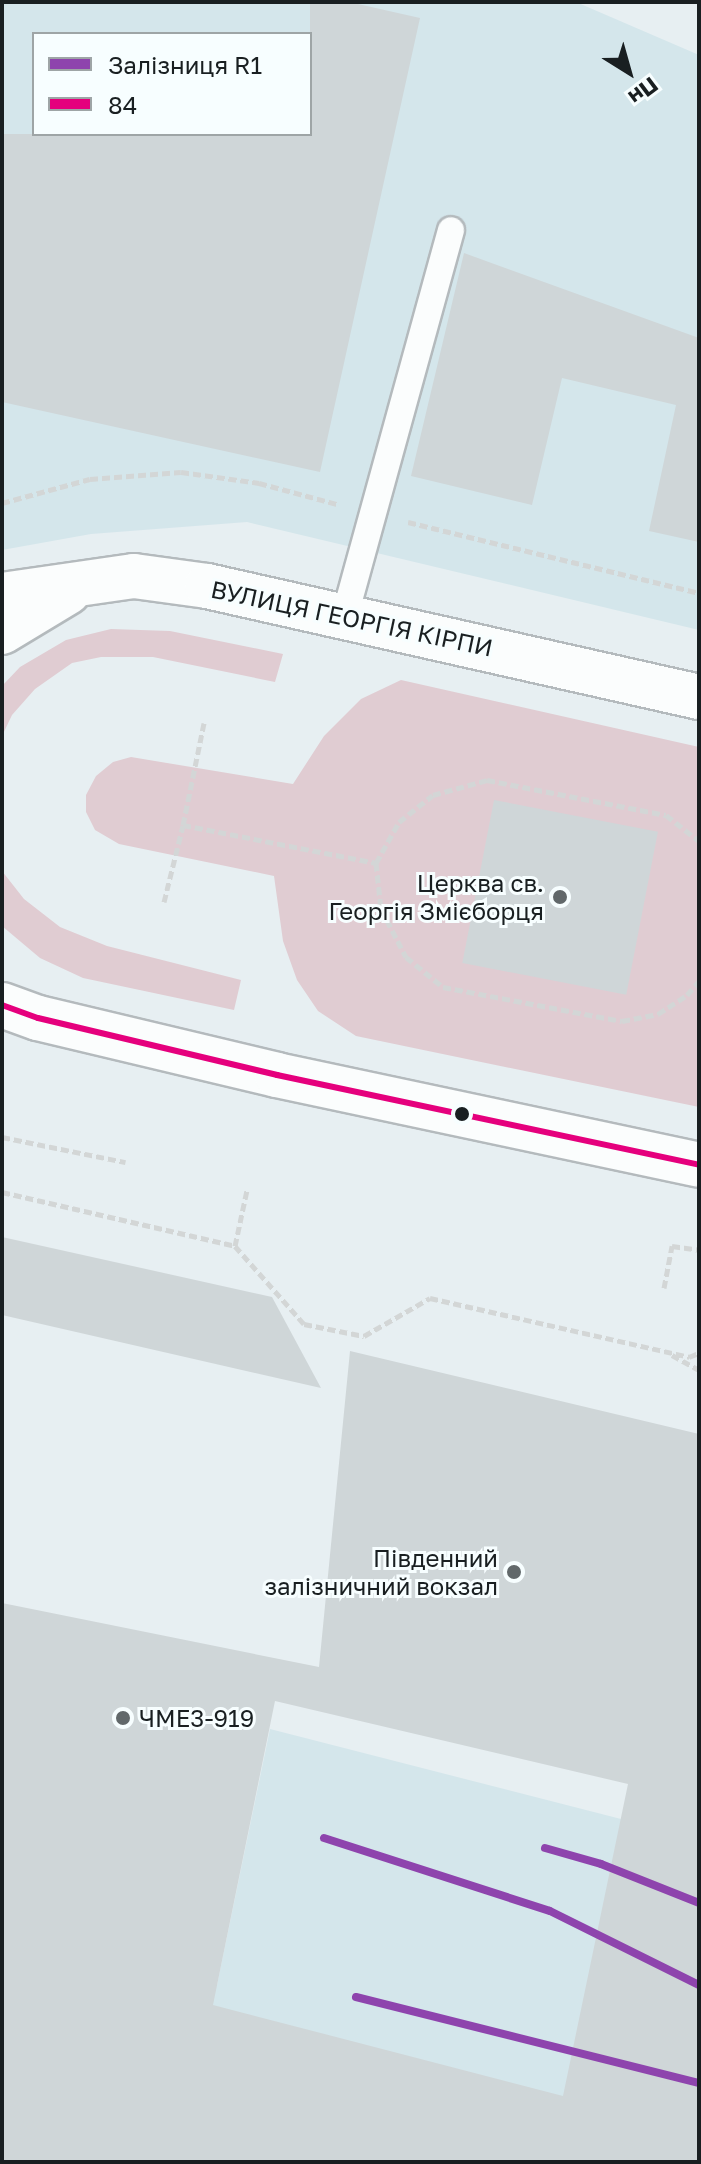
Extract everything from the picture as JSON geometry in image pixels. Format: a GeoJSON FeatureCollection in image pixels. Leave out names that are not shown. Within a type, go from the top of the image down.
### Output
{"type":"FeatureCollection","features":[{"type":"Feature","properties":{"kind":"street","name":"ВУЛИЦЯ ГЕОРГІЯ КІРПИ"},"geometry":{"type":"LineString","coordinates":[[2,595],[87,580],[134,576],[178,582],[345,615],[699,697]]}},
{"type":"Feature","properties":{"kind":"street"},"geometry":{"type":"LineString","coordinates":[[2,632],[87,580]]}},
{"type":"Feature","properties":{"kind":"street"},"geometry":{"type":"LineString","coordinates":[[2,984],[20,1011],[277,1075],[699,1165]]}},
{"type":"Feature","properties":{"kind":"lane"},"geometry":{"type":"LineString","coordinates":[[345,615],[451,230]]}},
{"type":"Feature","properties":{"kind":"path"},"geometry":{"type":"LineString","coordinates":[[164,902],[204,723]]}},
{"type":"Feature","properties":{"kind":"path"},"geometry":{"type":"LineString","coordinates":[[699,841],[666,815],[487,780],[433,795],[399,822],[376,863],[381,909],[406,957],[443,987],[622,1021],[658,1014],[687,995],[699,981]]}},
{"type":"Feature","properties":{"kind":"path"},"geometry":{"type":"LineString","coordinates":[[183,825],[376,863]]}},
{"type":"Feature","properties":{"kind":"path"},"geometry":{"type":"LineString","coordinates":[[2,1137],[125,1162]]}},
{"type":"Feature","properties":{"kind":"path"},"geometry":{"type":"LineString","coordinates":[[235,1246],[247,1190]]}},
{"type":"Feature","properties":{"kind":"path"},"geometry":{"type":"LineString","coordinates":[[2,1192],[235,1246],[304,1324],[364,1336],[430,1298],[668,1353],[689,1357],[699,1353]]}},
{"type":"Feature","properties":{"kind":"path"},"geometry":{"type":"LineString","coordinates":[[664,1288],[672,1246],[699,1250]]}},
{"type":"Feature","properties":{"kind":"path"},"geometry":{"type":"LineString","coordinates":[[668,1353],[699,1370]]}},
{"type":"Feature","properties":{"kind":"shaded area"},"geometry":{"type":"Polygon","coordinates":[[[2,2],[576,2],[699,55],[699,630],[247,522],[91,534],[2,550],[2,2]]]}},
{"type":"Feature","properties":{"kind":"shaded area"},"geometry":{"type":"Polygon","coordinates":[[[111,629],[170,631],[283,654],[275,682],[153,657],[101,657],[72,663],[35,689],[12,715],[2,736],[2,686],[20,667],[66,640],[111,629]]]}},
{"type":"Feature","properties":{"kind":"shaded area"},"geometry":{"type":"Polygon","coordinates":[[[401,680],[699,747],[699,1107],[356,1036],[318,1011],[297,980],[283,941],[274,876],[119,844],[95,830],[86,812],[86,795],[96,776],[113,762],[131,757],[293,784],[324,736],[361,699],[401,680]]]}},
{"type":"Feature","properties":{"kind":"shaded area"},"geometry":{"type":"Polygon","coordinates":[[[2,871],[24,899],[60,927],[107,946],[241,980],[234,1010],[83,978],[40,958],[2,926],[2,871]]]}},
{"type":"Feature","properties":{"kind":"shaded area"},"geometry":{"type":"Polygon","coordinates":[[[270,1729],[699,1839],[699,2162],[2,1941],[217,1985],[270,1729]]]}},
{"type":"Feature","properties":{"kind":"building"},"geometry":{"type":"Polygon","coordinates":[[[310,2],[349,2],[420,18],[320,472],[2,402],[2,134],[312,136],[310,2]]]}},
{"type":"Feature","properties":{"kind":"building"},"geometry":{"type":"Polygon","coordinates":[[[464,253],[699,338],[699,542],[649,531],[676,405],[562,378],[532,505],[411,476],[464,253]]]}},
{"type":"Feature","properties":{"kind":"building","name":"Церква св. Георгія Змієборця"},"geometry":{"type":"Polygon","coordinates":[[[494,800],[658,832],[626,995],[462,963],[494,800]]]}},
{"type":"Feature","properties":{"kind":"building"},"geometry":{"type":"Polygon","coordinates":[[[2,1237],[272,1297],[321,1388],[2,1315],[2,1237]]]}},
{"type":"Feature","properties":{"kind":"building"},"geometry":{"type":"Polygon","coordinates":[[[350,1351],[699,1434],[699,2162],[2,2162],[2,1603],[319,1667],[350,1351]],[[275,1701],[213,2005],[563,2096],[628,1784],[275,1701]]]}},
{"type":"Feature","properties":{"kind":"rail line","name":"R1"},"geometry":{"type":"LineString","coordinates":[[324,1838],[550,1911],[699,1985]]}},
{"type":"Feature","properties":{"kind":"rail line","name":"R1"},"geometry":{"type":"LineString","coordinates":[[545,1848],[601,1864],[699,1903]]}},
{"type":"Feature","properties":{"kind":"rail line","name":"R1"},"geometry":{"type":"LineString","coordinates":[[356,1997],[699,2083]]}},
{"type":"Feature","properties":{"kind":"transit line","name":"84"},"geometry":{"type":"LineString","coordinates":[[2,1005],[38,1018],[277,1075],[699,1165]]}},
{"type":"Feature","properties":{"kind":"place","name":"Церква св. Георгія Змієборця"},"geometry":{"type":"Point","coordinates":[560,897]}},
{"type":"Feature","properties":{"kind":"place","name":"Південний залізничний вокзал"},"geometry":{"type":"Point","coordinates":[514,1572]}},
{"type":"Feature","properties":{"kind":"place","name":"ЧМЕ3-919"},"geometry":{"type":"Point","coordinates":[123,1718]}}]}
